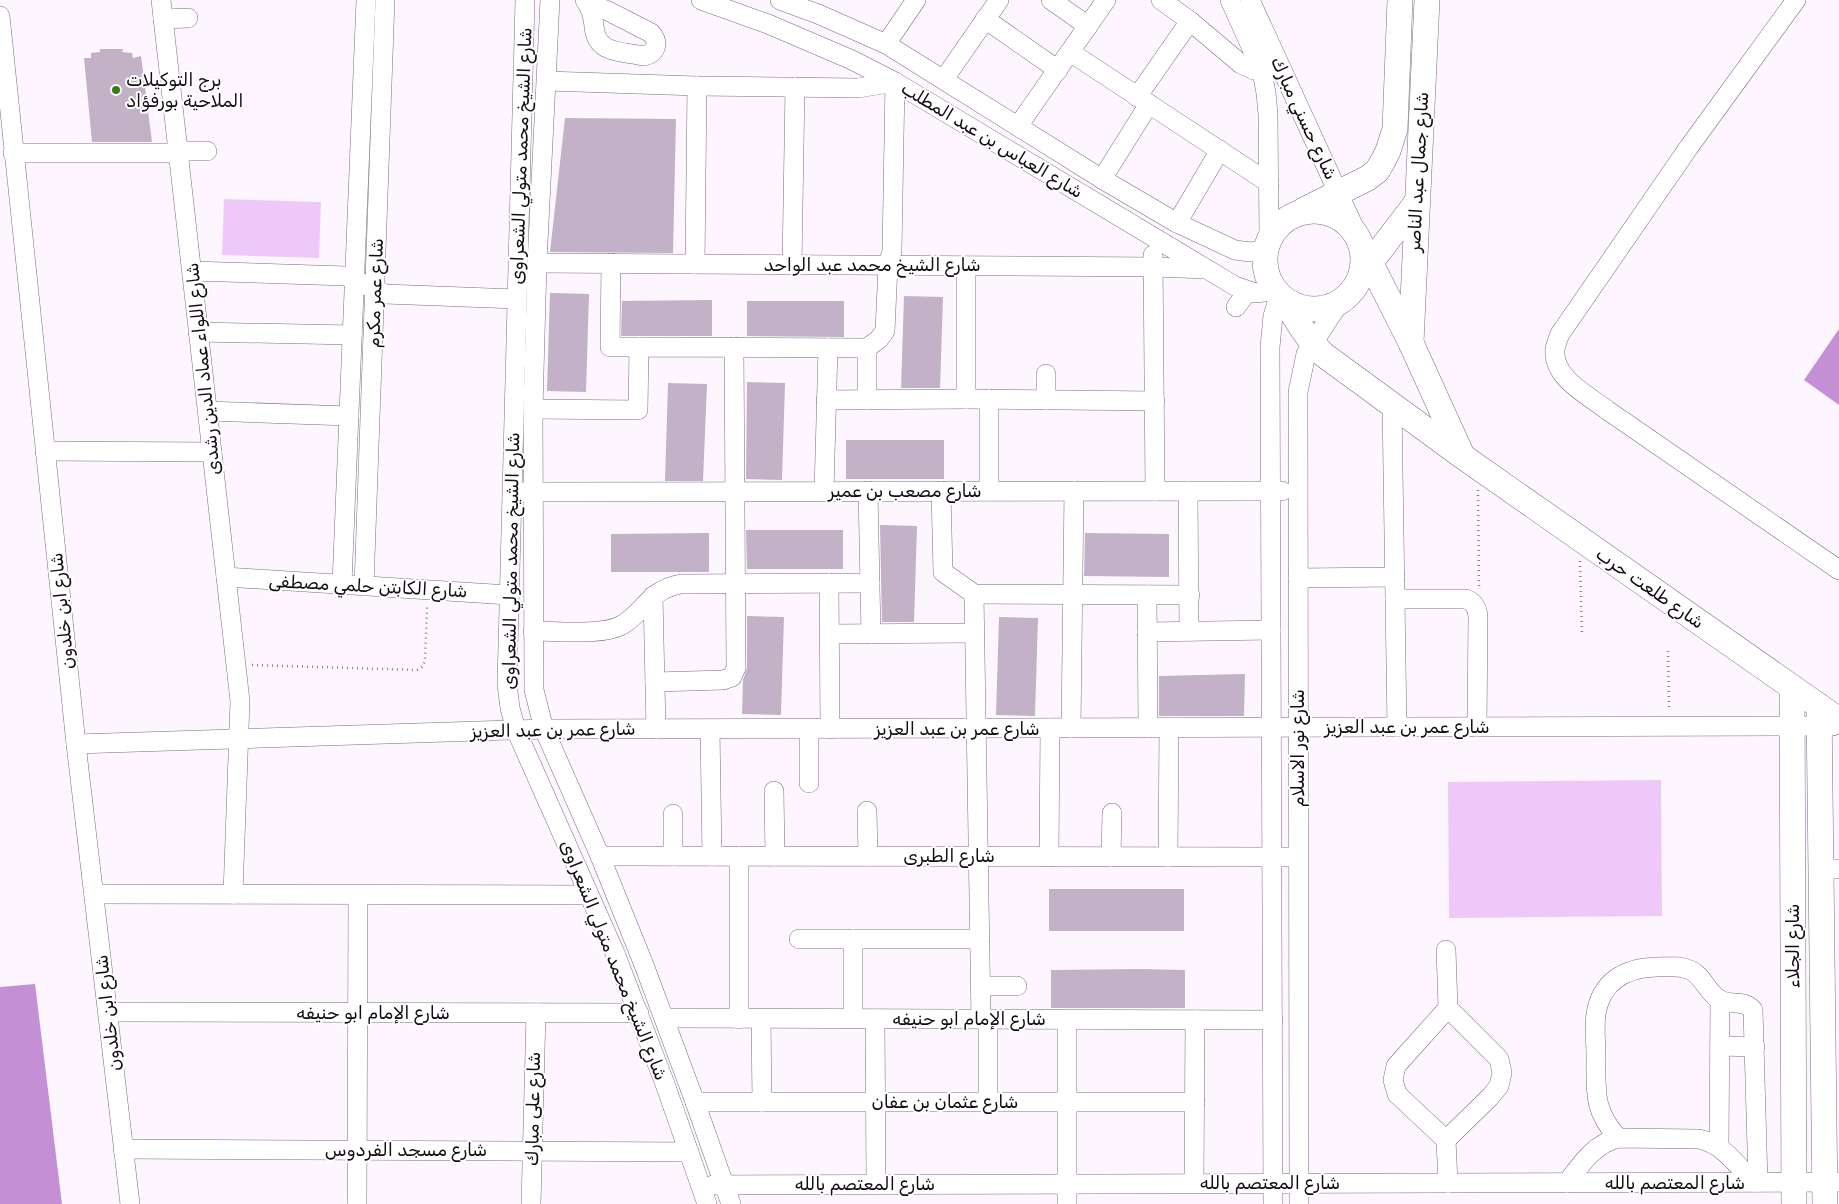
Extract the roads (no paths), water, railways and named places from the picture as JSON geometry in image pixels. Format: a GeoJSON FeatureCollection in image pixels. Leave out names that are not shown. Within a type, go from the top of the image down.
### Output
{"type":"FeatureCollection","features":[{"type":"Feature","properties":{"kind":"main road","name":"شارع جمال عبد الناصر"},"geometry":{"type":"LineString","coordinates":[[1294,215],[1358,184],[1377,171],[1388,151],[1395,129],[1400,0]]}},
{"type":"Feature","properties":{"kind":"main road","name":"شارع جمال عبد الناصر"},"geometry":{"type":"LineString","coordinates":[[1411,343],[1416,203],[1427,0]]}},
{"type":"Feature","properties":{"kind":"main road"},"geometry":{"type":"LineString","coordinates":[[1416,203],[1362,255],[1348,296],[1339,303],[1329,307],[1306,309],[1280,296],[1266,272],[1267,244],[1275,229],[1284,221],[1294,215],[1312,210],[1330,213],[1346,222],[1362,255],[1411,343],[1470,461]]}},
{"type":"Feature","properties":{"kind":"main road","name":"شارع طلعت حرب"},"geometry":{"type":"LineString","coordinates":[[1280,296],[1312,344],[1324,355],[1470,461],[1792,688],[1829,719]]}},
{"type":"Feature","properties":{"kind":"main road","name":"شارع الجلاء"},"geometry":{"type":"LineString","coordinates":[[1792,688],[1794,1193]]}},
{"type":"Feature","properties":{"kind":"main road","name":"شارع الجلاء"},"geometry":{"type":"LineString","coordinates":[[1829,719],[1830,1189]]}},
{"type":"Feature","properties":{"kind":"street","name":"شارع اللواء عماد الدين رشدى"},"geometry":{"type":"LineString","coordinates":[[161,0],[240,701],[233,894]]}},
{"type":"Feature","properties":{"kind":"street","name":"شارع عمر مكرم"},"geometry":{"type":"LineString","coordinates":[[342,584],[366,0]]}},
{"type":"Feature","properties":{"kind":"street","name":"شارع عمر مكرم"},"geometry":{"type":"LineString","coordinates":[[364,586],[385,0]]}},
{"type":"Feature","properties":{"kind":"street","name":"شارع الشيخ محمد متولي الشعراوى"},"geometry":{"type":"LineString","coordinates":[[525,0],[507,684],[510,708],[516,730],[590,895],[639,1013],[708,1204]]}},
{"type":"Feature","properties":{"kind":"street","name":"شارع الشيخ محمد متولي الشعراوى"},"geometry":{"type":"LineString","coordinates":[[550,0],[537,263],[533,409],[534,690],[544,730],[600,856],[664,1018],[731,1204]]}},
{"type":"Feature","properties":{"kind":"street","name":"شارع العباس بن عبد المطلب"},"geometry":{"type":"LineString","coordinates":[[701,0],[768,24],[852,60],[895,82],[1206,269],[1248,292]]}},
{"type":"Feature","properties":{"kind":"street","name":"شارع العباس بن عبد المطلب"},"geometry":{"type":"LineString","coordinates":[[780,0],[827,17],[886,44],[1102,179],[1178,223],[1235,250],[1250,252],[1267,244]]}},
{"type":"Feature","properties":{"kind":"street"},"geometry":{"type":"LineString","coordinates":[[886,44],[916,0]]}},
{"type":"Feature","properties":{"kind":"street"},"geometry":{"type":"LineString","coordinates":[[944,79],[999,0]]}},
{"type":"Feature","properties":{"kind":"street"},"geometry":{"type":"LineString","coordinates":[[1051,0],[1088,26]]}},
{"type":"Feature","properties":{"kind":"street"},"geometry":{"type":"LineString","coordinates":[[1018,126],[1106,0]]}},
{"type":"Feature","properties":{"kind":"street"},"geometry":{"type":"LineString","coordinates":[[1161,0],[1190,21],[1241,64],[1262,71],[1283,73]]}},
{"type":"Feature","properties":{"kind":"street","name":"شارع حسني مبارك"},"geometry":{"type":"LineString","coordinates":[[1230,0],[1262,71],[1268,114],[1269,183],[1267,244]]}},
{"type":"Feature","properties":{"kind":"street","name":"شارع حسني مبارك"},"geometry":{"type":"LineString","coordinates":[[1250,0],[1339,194],[1362,255]]}},
{"type":"Feature","properties":{"kind":"street"},"geometry":{"type":"LineString","coordinates":[[1796,0],[1689,147],[1560,334],[1555,349],[1556,363],[1568,380],[1608,410],[1839,570]]}},
{"type":"Feature","properties":{"kind":"street","name":"شارع ابن خلدون"},"geometry":{"type":"LineString","coordinates":[[0,16],[76,744],[130,1204]]}},
{"type":"Feature","properties":{"kind":"street"},"geometry":{"type":"LineString","coordinates":[[164,19],[188,18]]}},
{"type":"Feature","properties":{"kind":"street"},"geometry":{"type":"LineString","coordinates":[[986,19],[1058,70]]}},
{"type":"Feature","properties":{"kind":"street"},"geometry":{"type":"LineString","coordinates":[[1102,179],[1143,100],[1190,21]]}},
{"type":"Feature","properties":{"kind":"street"},"geometry":{"type":"LineString","coordinates":[[1070,52],[1269,183]]}},
{"type":"Feature","properties":{"kind":"street"},"geometry":{"type":"LineString","coordinates":[[547,81],[697,86],[858,88],[895,82],[892,251],[888,265],[885,331],[879,339],[867,348],[610,347],[611,263]]}},
{"type":"Feature","properties":{"kind":"street"},"geometry":{"type":"LineString","coordinates":[[695,264],[697,86]]}},
{"type":"Feature","properties":{"kind":"street"},"geometry":{"type":"LineString","coordinates":[[792,264],[795,87]]}},
{"type":"Feature","properties":{"kind":"street"},"geometry":{"type":"LineString","coordinates":[[1178,223],[1220,150]]}},
{"type":"Feature","properties":{"kind":"street"},"geometry":{"type":"LineString","coordinates":[[13,153],[207,151]]}},
{"type":"Feature","properties":{"kind":"street"},"geometry":{"type":"LineString","coordinates":[[1155,491],[1154,267],[1152,236],[1160,213]]}},
{"type":"Feature","properties":{"kind":"street","name":"شارع الشيخ محمد عبد الواحد"},"geometry":{"type":"LineString","coordinates":[[537,263],[1154,267],[1206,269]]}},
{"type":"Feature","properties":{"kind":"street"},"geometry":{"type":"LineString","coordinates":[[966,266],[966,399]]}},
{"type":"Feature","properties":{"kind":"street"},"geometry":{"type":"LineString","coordinates":[[192,271],[346,276],[386,294],[517,299]]}},
{"type":"Feature","properties":{"kind":"street"},"geometry":{"type":"LineString","coordinates":[[1236,307],[1248,292],[1280,296]]}},
{"type":"Feature","properties":{"kind":"street","name":"شارع نور الاسلام"},"geometry":{"type":"LineString","coordinates":[[1273,1204],[1270,337],[1273,316],[1280,296]]}},
{"type":"Feature","properties":{"kind":"street","name":"شارع نور الاسلام"},"geometry":{"type":"LineString","coordinates":[[1299,1204],[1298,392],[1306,354],[1339,303]]}},
{"type":"Feature","properties":{"kind":"street"},"geometry":{"type":"LineString","coordinates":[[198,332],[352,335]]}},
{"type":"Feature","properties":{"kind":"street"},"geometry":{"type":"LineString","coordinates":[[655,682],[729,679],[734,674],[736,668],[734,347]]}},
{"type":"Feature","properties":{"kind":"street"},"geometry":{"type":"LineString","coordinates":[[533,409],[638,410],[639,348]]}},
{"type":"Feature","properties":{"kind":"street"},"geometry":{"type":"LineString","coordinates":[[824,491],[828,348]]}},
{"type":"Feature","properties":{"kind":"street"},"geometry":{"type":"LineString","coordinates":[[866,400],[867,348]]}},
{"type":"Feature","properties":{"kind":"street"},"geometry":{"type":"LineString","coordinates":[[1046,374],[1046,400]]}},
{"type":"Feature","properties":{"kind":"street"},"geometry":{"type":"LineString","coordinates":[[826,400],[1155,401]]}},
{"type":"Feature","properties":{"kind":"street"},"geometry":{"type":"LineString","coordinates":[[989,400],[989,491]]}},
{"type":"Feature","properties":{"kind":"street"},"geometry":{"type":"LineString","coordinates":[[1392,405],[1397,727]]}},
{"type":"Feature","properties":{"kind":"street"},"geometry":{"type":"LineString","coordinates":[[208,411],[349,416]]}},
{"type":"Feature","properties":{"kind":"street"},"geometry":{"type":"LineString","coordinates":[[45,451],[212,452]]}},
{"type":"Feature","properties":{"kind":"street"},"geometry":{"type":"LineString","coordinates":[[868,491],[871,634]]}},
{"type":"Feature","properties":{"kind":"street"},"geometry":{"type":"LineString","coordinates":[[941,491],[943,572],[974,594],[1190,595]]}},
{"type":"Feature","properties":{"kind":"street"},"geometry":{"type":"LineString","coordinates":[[1071,728],[1074,491]]}},
{"type":"Feature","properties":{"kind":"street"},"geometry":{"type":"LineString","coordinates":[[1188,491],[1189,631]]}},
{"type":"Feature","properties":{"kind":"street","name":"شارع مصعب بن عمير"},"geometry":{"type":"LineString","coordinates":[[512,492],[1298,491]]}},
{"type":"Feature","properties":{"kind":"street","name":"شارع الكابتن حلمي مصطفى"},"geometry":{"type":"LineString","coordinates":[[226,577],[509,594]]}},
{"type":"Feature","properties":{"kind":"street"},"geometry":{"type":"LineString","coordinates":[[1298,578],[1395,578]]}},
{"type":"Feature","properties":{"kind":"street"},"geometry":{"type":"LineString","coordinates":[[829,583],[830,729]]}},
{"type":"Feature","properties":{"kind":"street"},"geometry":{"type":"LineString","coordinates":[[533,631],[608,631],[628,621],[653,596],[666,588],[681,584],[870,583]]}},
{"type":"Feature","properties":{"kind":"street"},"geometry":{"type":"LineString","coordinates":[[974,594],[981,986],[985,1019],[988,1102]]}},
{"type":"Feature","properties":{"kind":"street"},"geometry":{"type":"LineString","coordinates":[[1148,595],[1148,728]]}},
{"type":"Feature","properties":{"kind":"street"},"geometry":{"type":"LineString","coordinates":[[653,596],[656,729]]}},
{"type":"Feature","properties":{"kind":"street"},"geometry":{"type":"LineString","coordinates":[[1395,599],[1466,599],[1473,603],[1478,616],[1477,727]]}},
{"type":"Feature","properties":{"kind":"street"},"geometry":{"type":"LineString","coordinates":[[1148,632],[1271,630]]}},
{"type":"Feature","properties":{"kind":"street"},"geometry":{"type":"LineString","coordinates":[[830,634],[974,634]]}},
{"type":"Feature","properties":{"kind":"street","name":"شارع عمر بن عبد العزيز"},"geometry":{"type":"LineString","coordinates":[[76,744],[516,730],[1792,726],[1829,719]]}},
{"type":"Feature","properties":{"kind":"street"},"geometry":{"type":"LineString","coordinates":[[1048,856],[1050,728]]}},
{"type":"Feature","properties":{"kind":"street"},"geometry":{"type":"LineString","coordinates":[[1168,728],[1168,857]]}},
{"type":"Feature","properties":{"kind":"street"},"geometry":{"type":"LineString","coordinates":[[710,729],[712,856]]}},
{"type":"Feature","properties":{"kind":"street"},"geometry":{"type":"LineString","coordinates":[[809,783],[810,729]]}},
{"type":"Feature","properties":{"kind":"street"},"geometry":{"type":"LineString","coordinates":[[774,791],[775,856]]}},
{"type":"Feature","properties":{"kind":"street"},"geometry":{"type":"LineString","coordinates":[[867,811],[868,856]]}},
{"type":"Feature","properties":{"kind":"street"},"geometry":{"type":"LineString","coordinates":[[1111,857],[1112,813]]}},
{"type":"Feature","properties":{"kind":"street"},"geometry":{"type":"LineString","coordinates":[[673,814],[673,856]]}},
{"type":"Feature","properties":{"kind":"street","name":"شارع الطبرى"},"geometry":{"type":"LineString","coordinates":[[600,856],[1298,857]]}},
{"type":"Feature","properties":{"kind":"street"},"geometry":{"type":"LineString","coordinates":[[738,1019],[739,856]]}},
{"type":"Feature","properties":{"kind":"street"},"geometry":{"type":"LineString","coordinates":[[94,894],[590,895]]}},
{"type":"Feature","properties":{"kind":"street"},"geometry":{"type":"LineString","coordinates":[[357,1204],[358,895]]}},
{"type":"Feature","properties":{"kind":"street"},"geometry":{"type":"LineString","coordinates":[[799,938],[980,939]]}},
{"type":"Feature","properties":{"kind":"street"},"geometry":{"type":"LineString","coordinates":[[853,939],[854,1019]]}},
{"type":"Feature","properties":{"kind":"street"},"geometry":{"type":"LineString","coordinates":[[1446,950],[1448,1008],[1499,1059],[1502,1072],[1499,1086],[1490,1097],[1446,1140]]}},
{"type":"Feature","properties":{"kind":"street"},"geometry":{"type":"LineString","coordinates":[[1618,1138],[1606,1125],[1599,1108],[1596,1090],[1596,1016],[1599,1000],[1607,987],[1619,976],[1633,969],[1679,967],[1689,969],[1698,974],[1711,993],[1720,1001],[1743,1002],[1753,1010],[1756,1182]]}},
{"type":"Feature","properties":{"kind":"street"},"geometry":{"type":"LineString","coordinates":[[981,986],[1017,986]]}},
{"type":"Feature","properties":{"kind":"street"},"geometry":{"type":"LineString","coordinates":[[1719,1146],[1720,1001]]}},
{"type":"Feature","properties":{"kind":"street"},"geometry":{"type":"LineString","coordinates":[[1448,1008],[1396,1066],[1393,1080],[1397,1094],[1446,1140],[1448,1183]]}},
{"type":"Feature","properties":{"kind":"street","name":"شارع الإمام ابو حنيفه"},"geometry":{"type":"LineString","coordinates":[[108,1012],[639,1013]]}},
{"type":"Feature","properties":{"kind":"street","name":"شارع على مبارك"},"geometry":{"type":"LineString","coordinates":[[531,1204],[536,1013]]}},
{"type":"Feature","properties":{"kind":"street","name":"شارع الإمام ابو حنيفه"},"geometry":{"type":"LineString","coordinates":[[664,1018],[1273,1020]]}},
{"type":"Feature","properties":{"kind":"street"},"geometry":{"type":"LineString","coordinates":[[762,1019],[762,1102]]}},
{"type":"Feature","properties":{"kind":"street"},"geometry":{"type":"LineString","coordinates":[[875,1019],[876,1184]]}},
{"type":"Feature","properties":{"kind":"street"},"geometry":{"type":"LineString","coordinates":[[1067,1020],[1067,1204]]}},
{"type":"Feature","properties":{"kind":"street"},"geometry":{"type":"LineString","coordinates":[[1194,1183],[1195,1020]]}},
{"type":"Feature","properties":{"kind":"street"},"geometry":{"type":"LineString","coordinates":[[1720,1046],[1755,1047]]}},
{"type":"Feature","properties":{"kind":"street","name":"شارع عثمان بن عفان"},"geometry":{"type":"LineString","coordinates":[[695,1102],[1195,1102]]}},
{"type":"Feature","properties":{"kind":"street"},"geometry":{"type":"LineString","coordinates":[[1567,1183],[1599,1146],[1618,1138],[1699,1139],[1709,1141],[1719,1146],[1756,1182]]}},
{"type":"Feature","properties":{"kind":"street","name":"شارع مسجد الفردوس"},"geometry":{"type":"LineString","coordinates":[[123,1149],[690,1152]]}},
{"type":"Feature","properties":{"kind":"street","name":"شارع المعتصم بالله"},"geometry":{"type":"LineString","coordinates":[[701,1185],[1756,1182],[1794,1193],[1830,1189]]}},
{"type":"Feature","properties":{"kind":"place","name":"برج التوكيلات الملاحية بورفؤاد"},"geometry":{"type":"Point","coordinates":[116,90]}}]}
